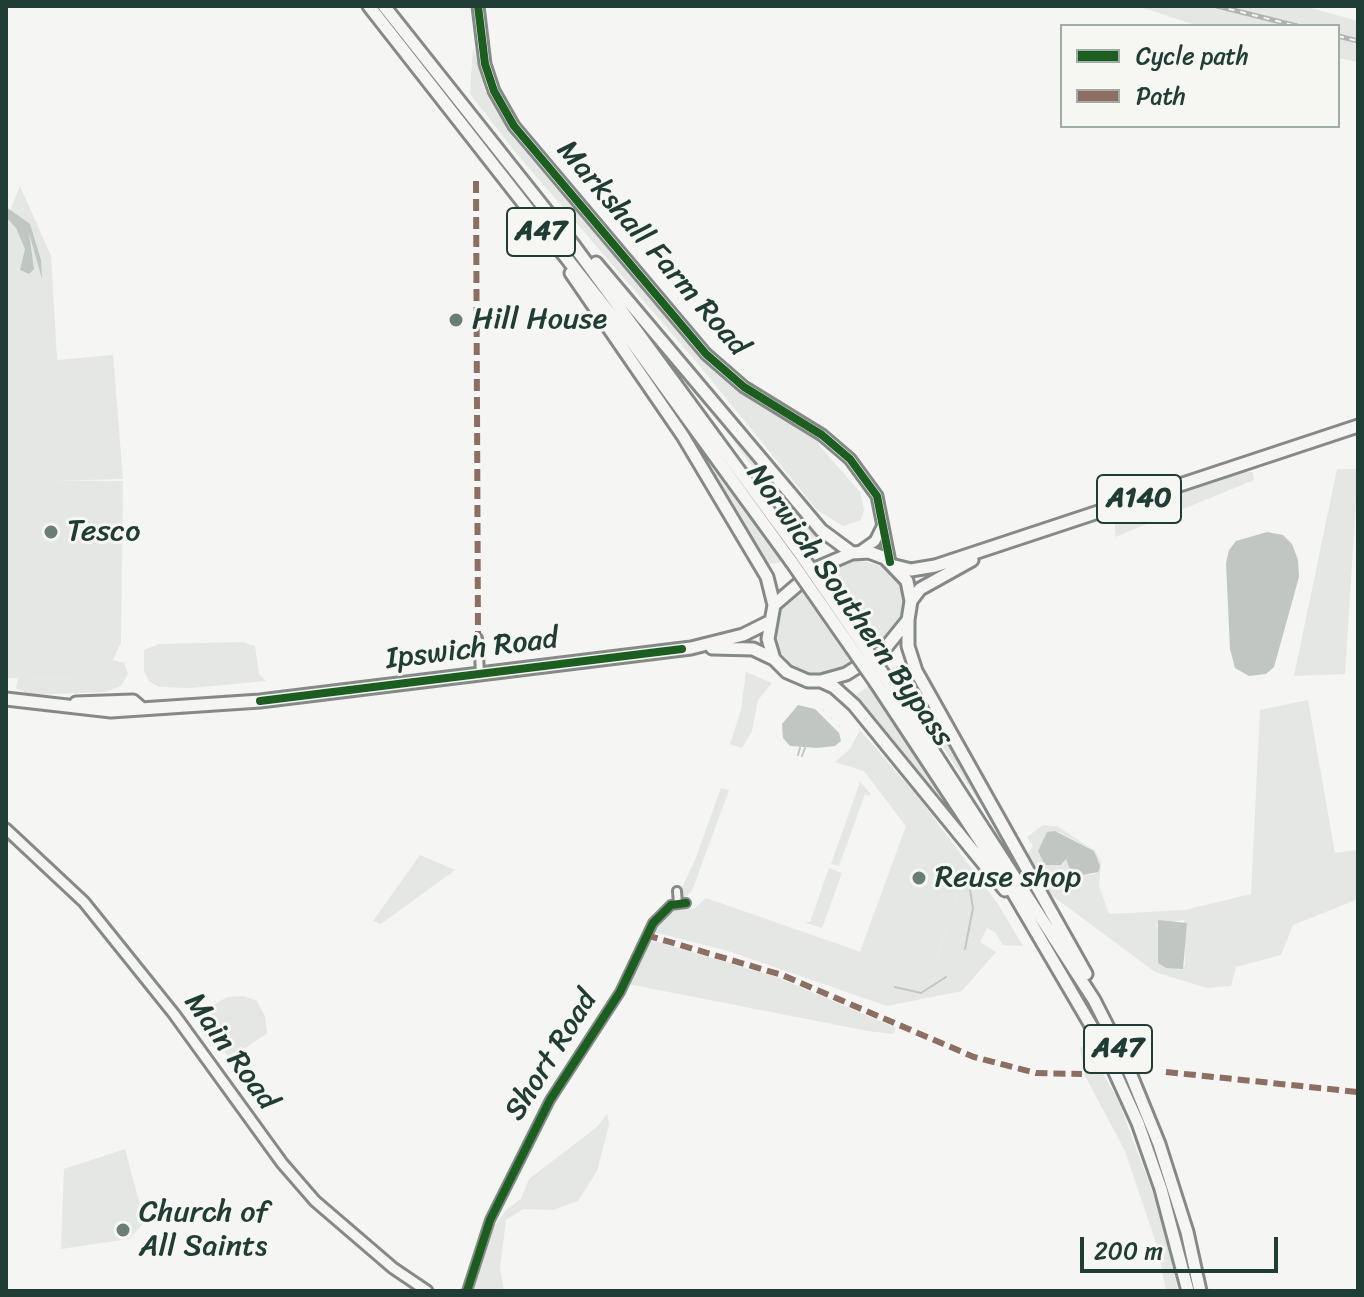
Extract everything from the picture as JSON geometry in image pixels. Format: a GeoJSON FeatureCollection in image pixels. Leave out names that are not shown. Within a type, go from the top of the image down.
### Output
{"type":"FeatureCollection","features":[{"type":"Feature","properties":{"kind":"highway","name":"Norwich Southern Bypass"},"geometry":{"type":"LineString","coordinates":[[369,6],[453,110],[796,558]]}},
{"type":"Feature","properties":{"kind":"highway","name":"Norwich Southern Bypass"},"geometry":{"type":"LineString","coordinates":[[384,6],[493,141],[650,346],[881,680],[1094,1000],[1126,1063],[1159,1144],[1183,1217],[1200,1291]]}},
{"type":"Feature","properties":{"kind":"highway","name":"A47"},"geometry":{"type":"LineString","coordinates":[[453,110],[629,354],[683,436],[767,577],[774,605]]}},
{"type":"Feature","properties":{"kind":"highway","name":"A47"},"geometry":{"type":"LineString","coordinates":[[493,141],[821,530],[855,553]]}},
{"type":"Feature","properties":{"kind":"highway","name":"A140"},"geometry":{"type":"LineString","coordinates":[[892,564],[921,570],[1358,426]]}},
{"type":"Feature","properties":{"kind":"highway","name":"A140"},"geometry":{"type":"LineString","coordinates":[[911,601],[920,589],[994,548]]}},
{"type":"Feature","properties":{"kind":"highway"},"geometry":{"type":"LineString","coordinates":[[855,553],[877,554],[892,564],[907,581],[911,601],[908,620],[883,651],[869,661],[821,681],[797,678],[774,659],[768,639],[774,605],[811,572],[855,553]]}},
{"type":"Feature","properties":{"kind":"highway","name":"A47"},"geometry":{"type":"LineString","coordinates":[[908,620],[908,646],[916,671],[1110,1015],[1140,1083],[1159,1144]]}},
{"type":"Feature","properties":{"kind":"highway","name":"Ipswich Road"},"geometry":{"type":"LineString","coordinates":[[6,699],[35,704],[133,701],[140,707],[260,701],[691,648],[743,635],[769,622]]}},
{"type":"Feature","properties":{"kind":"highway","name":"Ipswich Road"},"geometry":{"type":"LineString","coordinates":[[691,648],[753,649],[774,659]]}},
{"type":"Feature","properties":{"kind":"highway","name":"Norwich Southern Bypass"},"geometry":{"type":"LineString","coordinates":[[881,680],[1007,882],[1103,1046],[1138,1123],[1161,1189],[1188,1291]]}},
{"type":"Feature","properties":{"kind":"highway","name":"A47"},"geometry":{"type":"LineString","coordinates":[[821,681],[834,687],[854,705],[938,803],[1033,930],[1103,1046]]}},
{"type":"Feature","properties":{"kind":"street","name":"Markshall Farm Road"},"geometry":{"type":"LineString","coordinates":[[478,6],[482,47],[490,79],[501,105],[524,140],[706,354],[744,387],[822,435],[850,459],[877,496],[892,564]]}},
{"type":"Feature","properties":{"kind":"street"},"geometry":{"type":"LineString","coordinates":[[855,553],[875,541],[883,522]]}},
{"type":"Feature","properties":{"kind":"street"},"geometry":{"type":"LineString","coordinates":[[478,638],[480,673]]}},
{"type":"Feature","properties":{"kind":"street","name":"Main Road"},"geometry":{"type":"LineString","coordinates":[[6,829],[84,902],[174,1014],[282,1163],[315,1201],[424,1290]]}},
{"type":"Feature","properties":{"kind":"street","name":"Short Road"},"geometry":{"type":"LineString","coordinates":[[467,1291],[490,1220],[550,1100],[620,992],[653,923],[663,909],[682,904],[677,891]]}},
{"type":"Feature","properties":{"kind":"shaded area"},"geometry":{"type":"Polygon","coordinates":[[[1138,6],[1311,8],[1358,21],[1358,62],[1340,58],[1340,24],[1192,24],[1138,6]]]}},
{"type":"Feature","properties":{"kind":"shaded area"},"geometry":{"type":"Polygon","coordinates":[[[473,48],[485,91],[522,148],[703,358],[769,409],[817,436],[819,445],[860,492],[864,510],[861,520],[843,526],[817,510],[699,365],[516,153],[470,94],[473,48]]]}},
{"type":"Feature","properties":{"kind":"shaded area"},"geometry":{"type":"Polygon","coordinates":[[[20,186],[51,256],[57,360],[113,355],[123,479],[6,482],[6,220],[20,186]]]}},
{"type":"Feature","properties":{"kind":"shaded area"},"geometry":{"type":"Polygon","coordinates":[[[6,207],[30,224],[41,260],[42,279],[29,233],[34,269],[29,274],[20,270],[25,249],[16,228],[6,217],[6,207]]]}},
{"type":"Feature","properties":{"kind":"shaded area"},"geometry":{"type":"Polygon","coordinates":[[[713,409],[777,486],[817,538],[808,543],[713,409]]]}},
{"type":"Feature","properties":{"kind":"shaded area"},"geometry":{"type":"Polygon","coordinates":[[[1337,469],[1358,469],[1345,674],[1294,676],[1337,469]]]}},
{"type":"Feature","properties":{"kind":"shaded area"},"geometry":{"type":"Polygon","coordinates":[[[717,470],[783,562],[766,564],[714,472],[717,470]]]}},
{"type":"Feature","properties":{"kind":"shaded area"},"geometry":{"type":"Polygon","coordinates":[[[1237,472],[1253,472],[1254,480],[1115,537],[1115,514],[1237,472]]]}},
{"type":"Feature","properties":{"kind":"shaded area"},"geometry":{"type":"Polygon","coordinates":[[[7,480],[123,481],[121,642],[113,660],[90,679],[6,678],[7,480]]]}},
{"type":"Feature","properties":{"kind":"shaded area"},"geometry":{"type":"Polygon","coordinates":[[[1267,532],[1283,535],[1292,544],[1298,560],[1299,577],[1274,667],[1266,674],[1249,676],[1235,668],[1230,649],[1226,563],[1229,550],[1236,541],[1267,532]]]}},
{"type":"Feature","properties":{"kind":"shaded area"},"geometry":{"type":"Polygon","coordinates":[[[859,560],[884,567],[900,583],[905,603],[900,625],[882,646],[840,672],[813,677],[794,670],[776,645],[775,629],[781,610],[813,580],[844,563],[859,560]]]}},
{"type":"Feature","properties":{"kind":"shaded area"},"geometry":{"type":"Polygon","coordinates":[[[243,642],[255,646],[259,674],[266,681],[190,688],[159,687],[149,681],[144,671],[144,650],[159,644],[243,642]]]}},
{"type":"Feature","properties":{"kind":"shaded area"},"geometry":{"type":"Polygon","coordinates":[[[113,660],[124,663],[128,674],[121,686],[105,692],[30,695],[16,688],[18,678],[90,679],[113,660]]]}},
{"type":"Feature","properties":{"kind":"shaded area"},"geometry":{"type":"Polygon","coordinates":[[[905,661],[981,799],[1023,869],[892,669],[905,661]]]}},
{"type":"Feature","properties":{"kind":"shaded area"},"geometry":{"type":"Polygon","coordinates":[[[746,672],[772,683],[758,700],[752,731],[742,748],[730,744],[741,710],[746,672]]]}},
{"type":"Feature","properties":{"kind":"shaded area"},"geometry":{"type":"Polygon","coordinates":[[[870,685],[917,756],[981,847],[856,695],[870,685]]]}},
{"type":"Feature","properties":{"kind":"shaded area"},"geometry":{"type":"Polygon","coordinates":[[[1308,700],[1335,853],[1358,850],[1358,899],[1293,925],[1281,955],[1236,967],[1231,986],[1207,988],[1155,972],[1050,894],[1027,855],[1033,846],[1027,837],[1043,825],[1057,826],[1095,851],[1101,862],[1099,886],[1109,914],[1185,910],[1251,894],[1260,710],[1308,700]],[[1047,832],[1038,851],[1046,865],[1062,865],[1066,859],[1081,876],[1095,874],[1099,862],[1089,848],[1059,832],[1047,832]],[[1184,920],[1156,924],[1178,970],[1185,966],[1184,920]]]}},
{"type":"Feature","properties":{"kind":"shaded area"},"geometry":{"type":"Polygon","coordinates":[[[798,705],[815,709],[839,733],[841,741],[835,746],[818,748],[790,746],[783,738],[782,724],[798,705]]]}},
{"type":"Feature","properties":{"kind":"shaded area"},"geometry":{"type":"Polygon","coordinates":[[[860,730],[918,797],[998,904],[1023,946],[1003,945],[995,932],[987,928],[980,942],[996,952],[962,991],[887,1006],[728,951],[654,932],[670,912],[695,908],[706,898],[918,972],[933,967],[957,902],[955,891],[864,771],[835,762],[850,749],[860,730]]]}},
{"type":"Feature","properties":{"kind":"shaded area"},"geometry":{"type":"Polygon","coordinates":[[[856,777],[870,793],[870,796],[865,794],[839,866],[831,864],[860,782],[856,777]]]}},
{"type":"Feature","properties":{"kind":"shaded area"},"geometry":{"type":"Polygon","coordinates":[[[721,788],[729,790],[692,891],[683,900],[679,894],[721,788]]]}},
{"type":"Feature","properties":{"kind":"shaded area"},"geometry":{"type":"Polygon","coordinates":[[[906,826],[955,891],[957,902],[933,967],[918,972],[860,952],[906,826]]]}},
{"type":"Feature","properties":{"kind":"shaded area"},"geometry":{"type":"Polygon","coordinates":[[[1055,831],[1094,851],[1100,866],[1098,872],[1073,877],[1066,859],[1061,865],[1045,865],[1038,851],[1047,832],[1055,831]]]}},
{"type":"Feature","properties":{"kind":"shaded area"},"geometry":{"type":"Polygon","coordinates":[[[420,855],[455,870],[381,924],[373,921],[420,855]]]}},
{"type":"Feature","properties":{"kind":"shaded area"},"geometry":{"type":"Polygon","coordinates":[[[829,868],[842,873],[822,928],[804,922],[810,922],[829,868]]]}},
{"type":"Feature","properties":{"kind":"shaded area"},"geometry":{"type":"Polygon","coordinates":[[[1158,920],[1187,923],[1183,969],[1166,968],[1158,963],[1158,920]]]}},
{"type":"Feature","properties":{"kind":"shaded area"},"geometry":{"type":"Polygon","coordinates":[[[648,939],[779,978],[896,1028],[893,1034],[868,1031],[628,984],[648,939]]]}},
{"type":"Feature","properties":{"kind":"shaded area"},"geometry":{"type":"Polygon","coordinates":[[[243,996],[257,1001],[265,1016],[267,1033],[231,1058],[205,1036],[205,1023],[212,1006],[227,997],[243,996]]]}},
{"type":"Feature","properties":{"kind":"shaded area"},"geometry":{"type":"Polygon","coordinates":[[[1087,1045],[1119,1102],[1163,1221],[1178,1291],[1166,1291],[1158,1249],[1125,1151],[1085,1076],[1080,1048],[1087,1045]]]}},
{"type":"Feature","properties":{"kind":"shaded area"},"geometry":{"type":"Polygon","coordinates":[[[607,1114],[609,1125],[597,1171],[578,1201],[553,1210],[523,1209],[506,1220],[500,1268],[504,1291],[471,1291],[490,1232],[506,1210],[521,1199],[529,1179],[597,1127],[607,1114]]]}},
{"type":"Feature","properties":{"kind":"shaded area"},"geometry":{"type":"Polygon","coordinates":[[[125,1149],[143,1216],[142,1225],[129,1239],[61,1249],[64,1169],[125,1149]]]}},
{"type":"Feature","properties":{"kind":"waterway"},"geometry":{"type":"LineString","coordinates":[[798,755],[800,748]]}},
{"type":"Feature","properties":{"kind":"waterway"},"geometry":{"type":"LineString","coordinates":[[802,756],[805,748]]}},
{"type":"Feature","properties":{"kind":"waterway"},"geometry":{"type":"LineString","coordinates":[[965,949],[973,908],[970,890]]}},
{"type":"Feature","properties":{"kind":"waterway"},"geometry":{"type":"LineString","coordinates":[[895,987],[921,993],[946,977]]}},
{"type":"Feature","properties":{"kind":"railway"},"geometry":{"type":"LineString","coordinates":[[1217,6],[1289,24]]}},
{"type":"Feature","properties":{"kind":"railway"},"geometry":{"type":"LineString","coordinates":[[1340,36],[1358,41]]}},
{"type":"Feature","properties":{"kind":"marked path"},"geometry":{"type":"LineString","coordinates":[[476,181],[478,638]]}},
{"type":"Feature","properties":{"kind":"marked path"},"geometry":{"type":"LineString","coordinates":[[646,935],[782,975],[974,1057],[1036,1073],[1082,1074]]}},
{"type":"Feature","properties":{"kind":"marked path"},"geometry":{"type":"LineString","coordinates":[[1166,1072],[1358,1092]]}},
{"type":"Feature","properties":{"kind":"cycle path"},"geometry":{"type":"LineString","coordinates":[[478,6],[485,64],[494,91],[514,126],[706,354],[744,387],[822,435],[850,459],[877,496],[890,562]]}},
{"type":"Feature","properties":{"kind":"cycle path"},"geometry":{"type":"LineString","coordinates":[[260,701],[682,649]]}},
{"type":"Feature","properties":{"kind":"cycle path"},"geometry":{"type":"LineString","coordinates":[[467,1291],[490,1220],[550,1100],[620,992],[653,923],[671,905],[686,903]]}},
{"type":"Feature","properties":{"kind":"place","name":"Hill House"},"geometry":{"type":"Point","coordinates":[456,320]}},
{"type":"Feature","properties":{"kind":"place","name":"Tesco"},"geometry":{"type":"Point","coordinates":[51,532]}},
{"type":"Feature","properties":{"kind":"place","name":"Reuse shop"},"geometry":{"type":"Point","coordinates":[919,878]}},
{"type":"Feature","properties":{"kind":"place","name":"Church of All Saints"},"geometry":{"type":"Point","coordinates":[123,1230]}}]}
